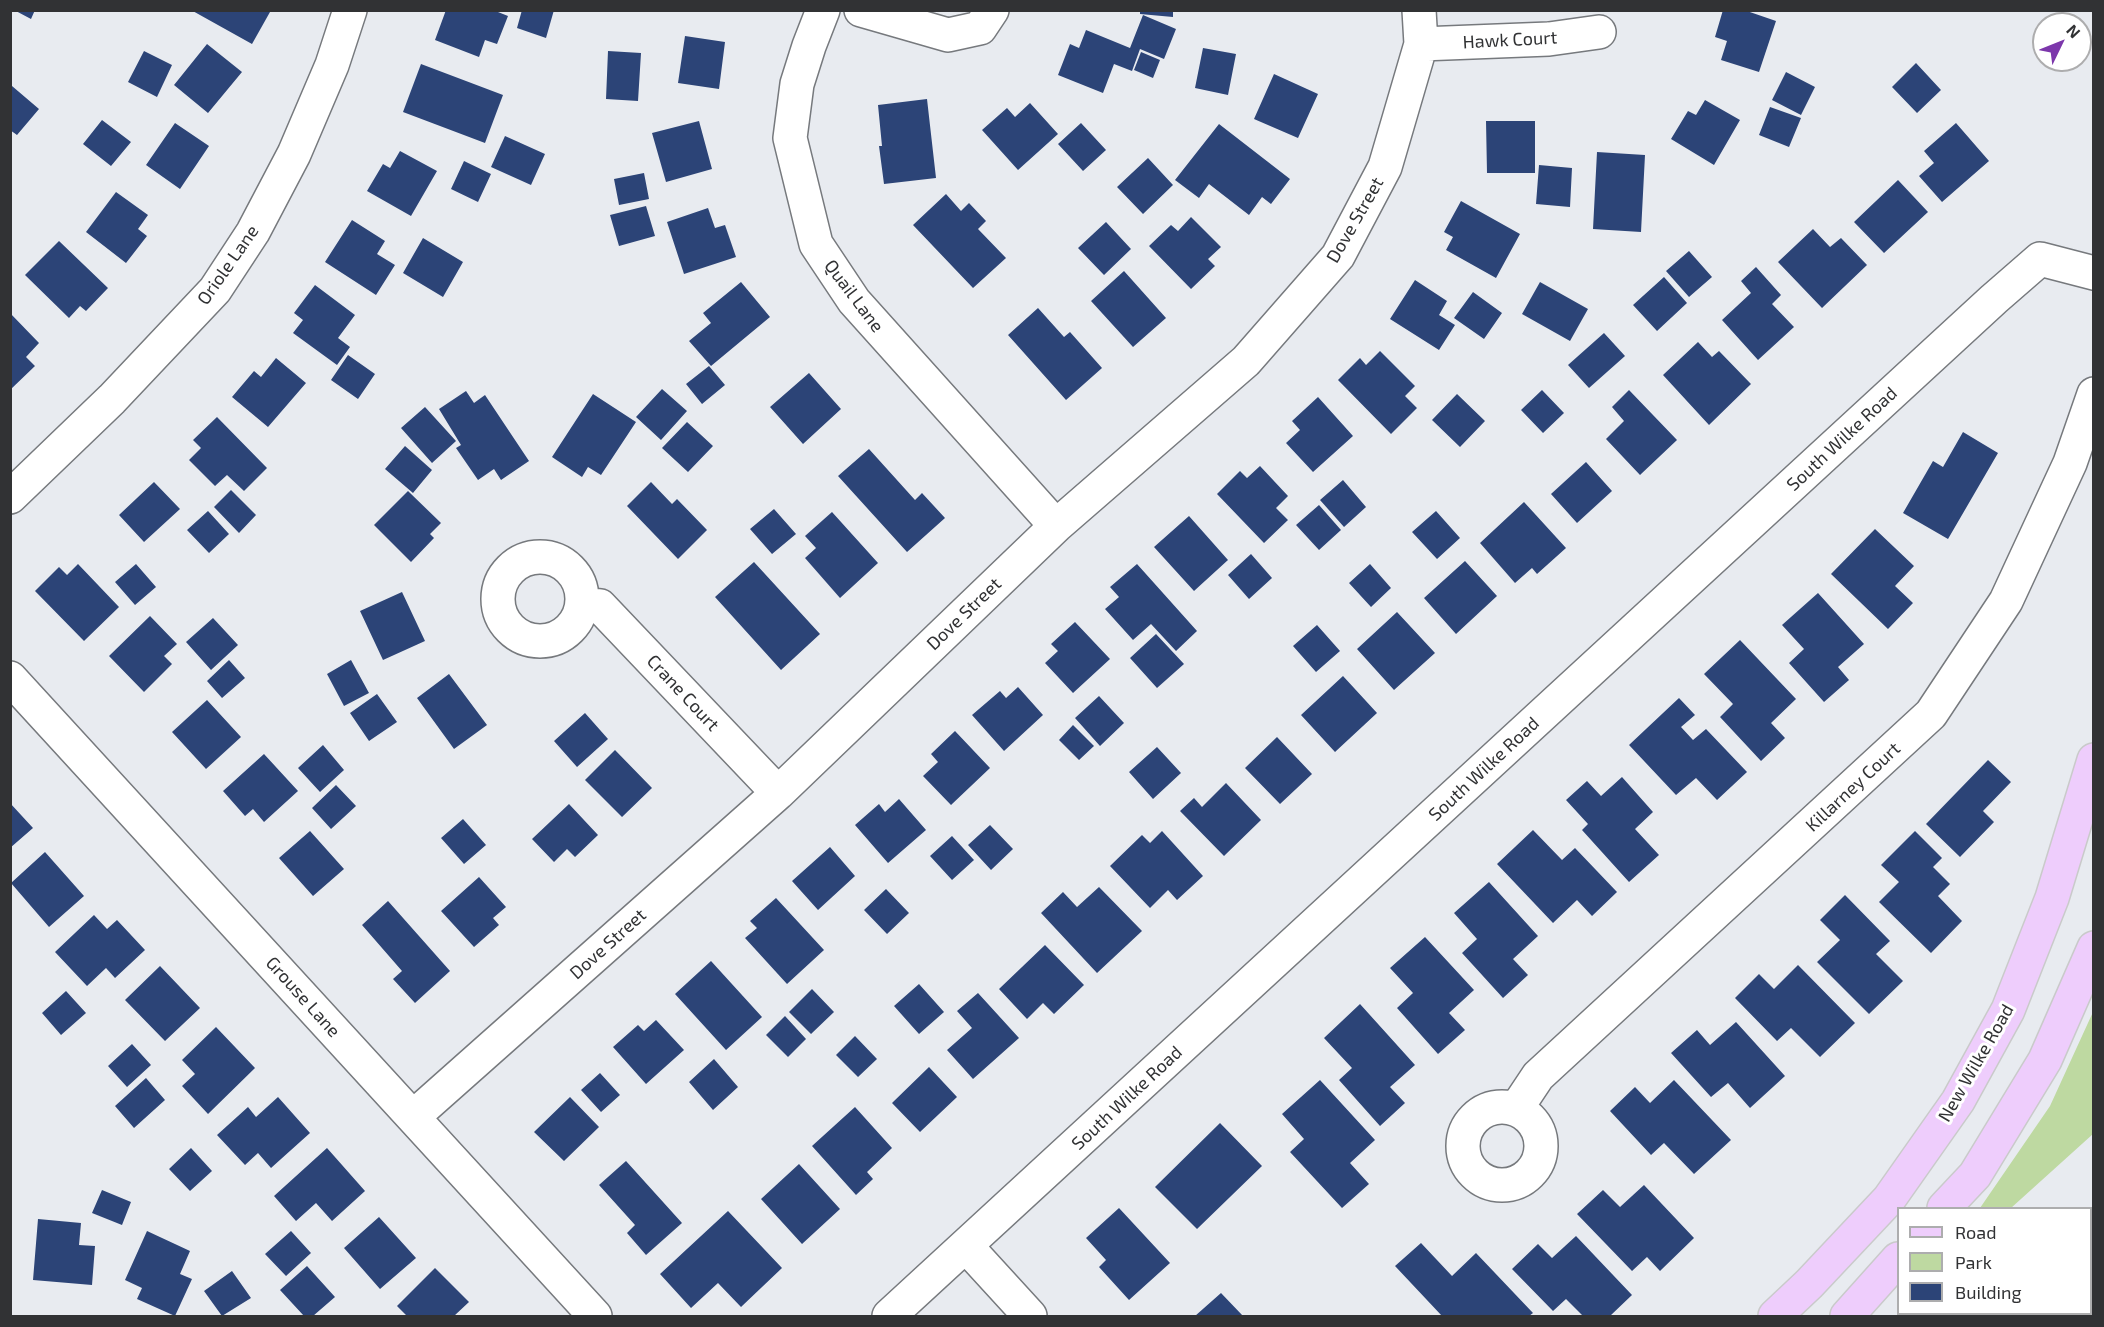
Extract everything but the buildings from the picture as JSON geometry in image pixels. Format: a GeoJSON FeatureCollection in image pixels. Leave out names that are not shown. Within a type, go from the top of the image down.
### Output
{"type":"FeatureCollection","features":[{"type":"Feature","properties":{"kind":"main road","name":"New Wilke Road"},"geometry":{"type":"LineString","coordinates":[[1775,1317],[1889,1199],[1958,1101],[2008,1010],[2052,898],[2094,760]]}},
{"type":"Feature","properties":{"kind":"main road"},"geometry":{"type":"LineString","coordinates":[[1946,1207],[1975,1174],[2045,1060],[2094,948]]}},
{"type":"Feature","properties":{"kind":"main road"},"geometry":{"type":"LineString","coordinates":[[1847,1317],[1897,1261]]}},
{"type":"Feature","properties":{"kind":"street","name":"Oriole Lane"},"geometry":{"type":"LineString","coordinates":[[10,497],[112,399],[215,290],[253,232],[294,154],[332,65],[350,10]]}},
{"type":"Feature","properties":{"kind":"street","name":"Quail Lane"},"geometry":{"type":"LineString","coordinates":[[823,10],[797,84],[790,138],[816,244],[854,301],[1056,526]]}},
{"type":"Feature","properties":{"kind":"street"},"geometry":{"type":"LineString","coordinates":[[861,10],[948,35],[980,28],[992,10]]}},
{"type":"Feature","properties":{"kind":"street","name":"Dove Street"},"geometry":{"type":"LineString","coordinates":[[413,1117],[778,793],[1056,526],[1246,361],[1338,256],[1385,167],[1421,44],[1419,10]]}},
{"type":"Feature","properties":{"kind":"street","name":"Hawk Court"},"geometry":{"type":"LineString","coordinates":[[1421,44],[1549,39],[1599,32]]}},
{"type":"Feature","properties":{"kind":"street","name":"South Wilke Road"},"geometry":{"type":"LineString","coordinates":[[889,1317],[1976,315],[2040,259],[2094,273]]}},
{"type":"Feature","properties":{"kind":"street","name":"Killarney Court"},"geometry":{"type":"LineString","coordinates":[[1516,1109],[1538,1076],[1931,714],[2006,601],[2070,463],[2094,394]]}},
{"type":"Feature","properties":{"kind":"street","name":"Crane Court"},"geometry":{"type":"LineString","coordinates":[[582,604],[600,606],[778,793]]}},
{"type":"Feature","properties":{"kind":"street","name":"Grouse Lane"},"geometry":{"type":"LineString","coordinates":[[10,678],[595,1317]]}},
{"type":"Feature","properties":{"kind":"street"},"geometry":{"type":"LineString","coordinates":[[966,1246],[1030,1317]]}},
{"type":"Feature","properties":{"kind":"green space"},"geometry":{"type":"Polygon","coordinates":[[[2093,1012],[2093,1134],[2012,1207],[1981,1207],[2050,1106],[2093,1012]]]}}]}
